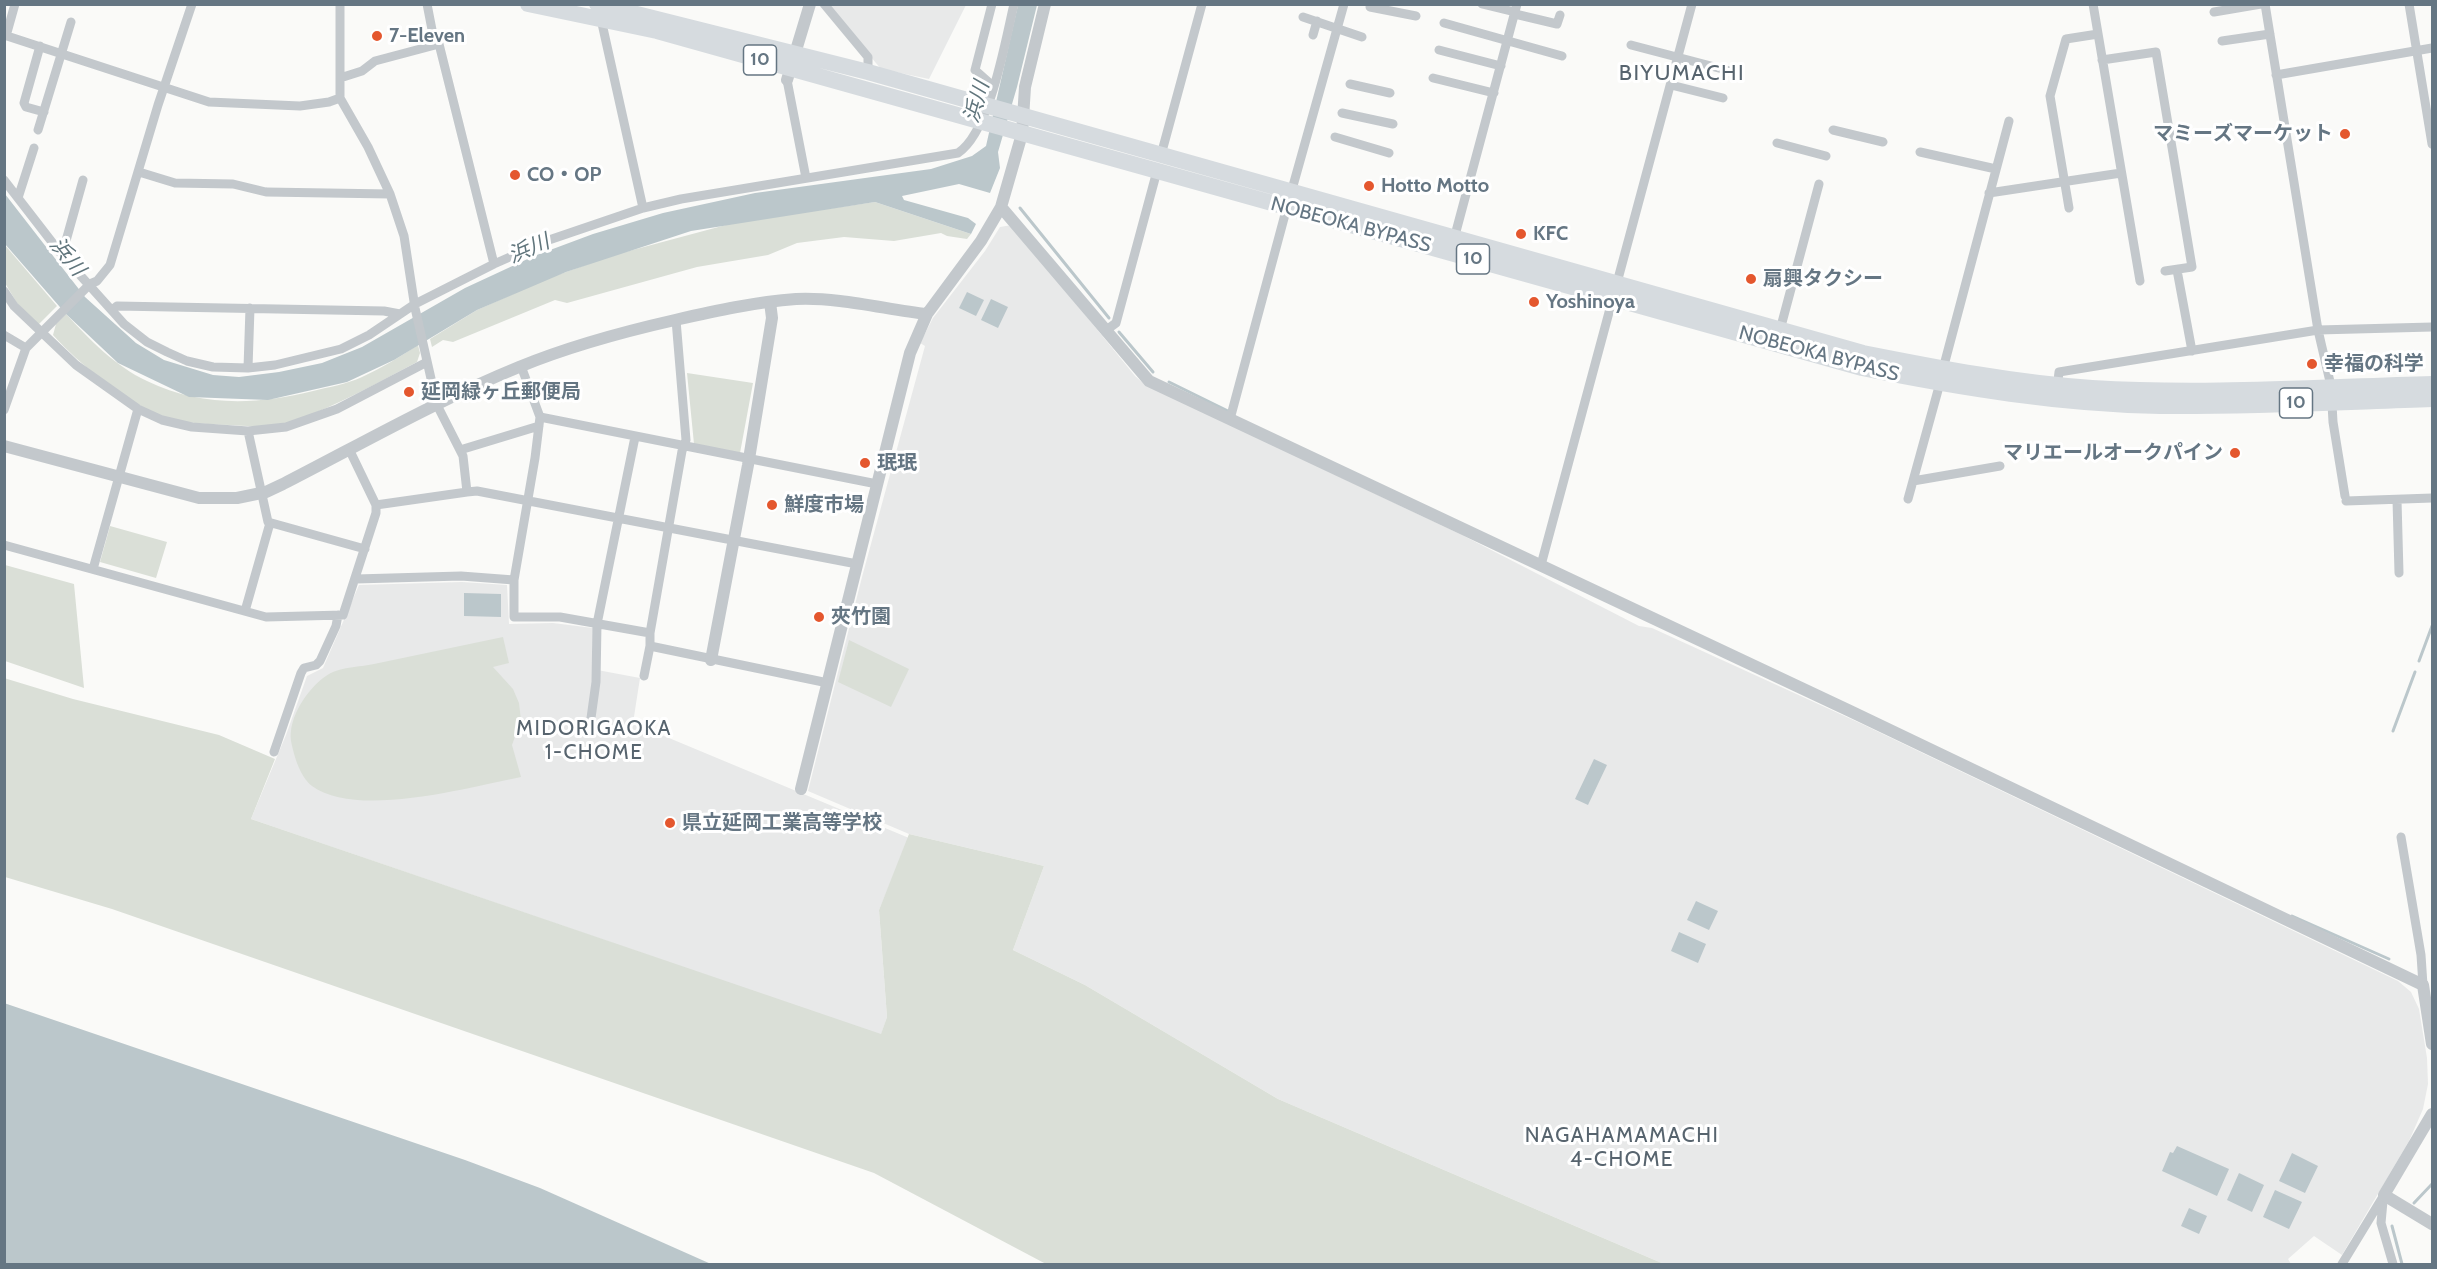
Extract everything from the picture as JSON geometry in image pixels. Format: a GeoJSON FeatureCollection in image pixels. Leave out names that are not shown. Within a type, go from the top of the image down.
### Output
{"type":"FeatureCollection","features":[{"type":"Feature","properties":{"kind":"highway","name":"NOBEOKA BYPASS"},"geometry":{"type":"LineString","coordinates":[[528,4],[598,8],[985,124],[1159,163]]}},
{"type":"Feature","properties":{"kind":"highway","name":"NOBEOKA BYPASS"},"geometry":{"type":"LineString","coordinates":[[791,67],[868,72],[1018,114],[1159,163],[1289,200],[1615,292],[1780,330],[1942,376]]}},
{"type":"Feature","properties":{"kind":"highway","name":"NOBEOKA BYPASS"},"geometry":{"type":"LineString","coordinates":[[1289,200],[1455,239],[1615,292],[1862,368],[1942,376],[2159,406],[2331,394],[2433,384]]}},
{"type":"Feature","properties":{"kind":"highway","name":"NOBEOKA BYPASS"},"geometry":{"type":"LineString","coordinates":[[2331,394],[2433,399]]}},
{"type":"Feature","properties":{"kind":"street"},"geometry":{"type":"LineString","coordinates":[[15,4],[5,35],[209,102],[300,106],[340,98]]}},
{"type":"Feature","properties":{"kind":"street"},"geometry":{"type":"LineString","coordinates":[[4,410],[7,390],[26,348],[110,265],[192,4]]}},
{"type":"Feature","properties":{"kind":"street"},"geometry":{"type":"LineString","coordinates":[[340,4],[340,98],[368,147],[390,194],[404,236],[415,306],[437,405],[463,456],[467,492]]}},
{"type":"Feature","properties":{"kind":"street"},"geometry":{"type":"LineString","coordinates":[[427,4],[435,45]]}},
{"type":"Feature","properties":{"kind":"street"},"geometry":{"type":"LineString","coordinates":[[806,178],[791,67],[810,4]]}},
{"type":"Feature","properties":{"kind":"street"},"geometry":{"type":"LineString","coordinates":[[824,4],[868,57],[868,72]]}},
{"type":"Feature","properties":{"kind":"street"},"geometry":{"type":"LineString","coordinates":[[992,4],[975,70],[993,86]]}},
{"type":"Feature","properties":{"kind":"street"},"geometry":{"type":"LineString","coordinates":[[4,180],[62,255],[124,324],[147,342],[187,361],[213,368],[248,368],[296,361],[341,349],[369,336],[400,314],[494,264],[546,241],[643,208],[681,199],[958,153],[968,146],[985,124],[1014,4]]}},
{"type":"Feature","properties":{"kind":"street"},"geometry":{"type":"LineString","coordinates":[[801,789],[910,353],[927,314],[981,241],[1001,207],[1018,114],[1045,4]]}},
{"type":"Feature","properties":{"kind":"street"},"geometry":{"type":"LineString","coordinates":[[1105,331],[1116,323],[1202,4]]}},
{"type":"Feature","properties":{"kind":"street"},"geometry":{"type":"LineString","coordinates":[[1230,419],[1344,4]]}},
{"type":"Feature","properties":{"kind":"street"},"geometry":{"type":"LineString","coordinates":[[1482,4],[1516,10],[1557,24],[1560,15]]}},
{"type":"Feature","properties":{"kind":"street"},"geometry":{"type":"LineString","coordinates":[[1541,565],[1692,4]]}},
{"type":"Feature","properties":{"kind":"street"},"geometry":{"type":"LineString","coordinates":[[2093,4],[2140,281]]}},
{"type":"Feature","properties":{"kind":"street"},"geometry":{"type":"LineString","coordinates":[[2214,12],[2263,4],[2270,34],[2318,330],[2331,394],[2345,499],[2433,498]]}},
{"type":"Feature","properties":{"kind":"street"},"geometry":{"type":"LineString","coordinates":[[2409,4],[2433,144]]}},
{"type":"Feature","properties":{"kind":"street"},"geometry":{"type":"LineString","coordinates":[[1370,7],[1416,16]]}},
{"type":"Feature","properties":{"kind":"street"},"geometry":{"type":"LineString","coordinates":[[598,8],[643,208]]}},
{"type":"Feature","properties":{"kind":"street"},"geometry":{"type":"LineString","coordinates":[[1455,239],[1516,10]]}},
{"type":"Feature","properties":{"kind":"street"},"geometry":{"type":"LineString","coordinates":[[1303,17],[1362,37]]}},
{"type":"Feature","properties":{"kind":"street"},"geometry":{"type":"LineString","coordinates":[[1313,34],[1317,21]]}},
{"type":"Feature","properties":{"kind":"street"},"geometry":{"type":"LineString","coordinates":[[38,130],[71,22]]}},
{"type":"Feature","properties":{"kind":"street"},"geometry":{"type":"LineString","coordinates":[[1444,23],[1562,56]]}},
{"type":"Feature","properties":{"kind":"street"},"geometry":{"type":"LineString","coordinates":[[2069,208],[2050,96],[2066,39],[2098,34]]}},
{"type":"Feature","properties":{"kind":"street"},"geometry":{"type":"LineString","coordinates":[[2222,41],[2270,34]]}},
{"type":"Feature","properties":{"kind":"street"},"geometry":{"type":"LineString","coordinates":[[340,78],[362,71],[375,61],[439,44],[494,264]]}},
{"type":"Feature","properties":{"kind":"street"},"geometry":{"type":"LineString","coordinates":[[1631,45],[1730,71]]}},
{"type":"Feature","properties":{"kind":"street"},"geometry":{"type":"LineString","coordinates":[[40,46],[24,103],[26,106],[44,112]]}},
{"type":"Feature","properties":{"kind":"street"},"geometry":{"type":"LineString","coordinates":[[2276,75],[2433,48]]}},
{"type":"Feature","properties":{"kind":"street"},"geometry":{"type":"LineString","coordinates":[[1439,50],[1501,66]]}},
{"type":"Feature","properties":{"kind":"street"},"geometry":{"type":"LineString","coordinates":[[2102,60],[2156,52],[2192,267],[2165,271]]}},
{"type":"Feature","properties":{"kind":"street"},"geometry":{"type":"LineString","coordinates":[[1432,78],[1494,93]]}},
{"type":"Feature","properties":{"kind":"street"},"geometry":{"type":"LineString","coordinates":[[1350,84],[1390,93]]}},
{"type":"Feature","properties":{"kind":"street"},"geometry":{"type":"LineString","coordinates":[[1671,85],[1723,98]]}},
{"type":"Feature","properties":{"kind":"street"},"geometry":{"type":"LineString","coordinates":[[1342,113],[1392,124]]}},
{"type":"Feature","properties":{"kind":"street"},"geometry":{"type":"LineString","coordinates":[[1908,499],[2008,121]]}},
{"type":"Feature","properties":{"kind":"street"},"geometry":{"type":"LineString","coordinates":[[1833,130],[1883,142]]}},
{"type":"Feature","properties":{"kind":"street"},"geometry":{"type":"LineString","coordinates":[[1335,137],[1389,153]]}},
{"type":"Feature","properties":{"kind":"street"},"geometry":{"type":"LineString","coordinates":[[1777,142],[1827,156]]}},
{"type":"Feature","properties":{"kind":"street"},"geometry":{"type":"LineString","coordinates":[[18,198],[34,148]]}},
{"type":"Feature","properties":{"kind":"street"},"geometry":{"type":"LineString","coordinates":[[1920,152],[1996,169]]}},
{"type":"Feature","properties":{"kind":"street"},"geometry":{"type":"LineString","coordinates":[[139,172],[175,183],[233,184],[266,192],[390,194]]}},
{"type":"Feature","properties":{"kind":"street"},"geometry":{"type":"LineString","coordinates":[[1989,194],[2121,173]]}},
{"type":"Feature","properties":{"kind":"street"},"geometry":{"type":"LineString","coordinates":[[62,255],[83,180]]}},
{"type":"Feature","properties":{"kind":"street"},"geometry":{"type":"LineString","coordinates":[[1780,330],[1819,184]]}},
{"type":"Feature","properties":{"kind":"street"},"geometry":{"type":"LineString","coordinates":[[1001,207],[1149,381],[2428,987]]}},
{"type":"Feature","properties":{"kind":"street"},"geometry":{"type":"LineString","coordinates":[[2177,270],[2192,351]]}},
{"type":"Feature","properties":{"kind":"street"},"geometry":{"type":"LineString","coordinates":[[4,291],[14,306],[76,365],[138,409],[162,420],[192,427],[248,431],[286,427],[338,409],[427,362]]}},
{"type":"Feature","properties":{"kind":"street"},"geometry":{"type":"LineString","coordinates":[[4,446],[199,498],[237,498],[262,493],[283,484],[437,405],[521,366],[593,341],[719,310],[798,299],[826,300],[927,314]]}},
{"type":"Feature","properties":{"kind":"street"},"geometry":{"type":"LineString","coordinates":[[711,660],[734,542],[772,318],[770,302]]}},
{"type":"Feature","properties":{"kind":"street"},"geometry":{"type":"LineString","coordinates":[[112,310],[117,306],[384,311],[400,314]]}},
{"type":"Feature","properties":{"kind":"street"},"geometry":{"type":"LineString","coordinates":[[248,368],[250,309]]}},
{"type":"Feature","properties":{"kind":"street"},"geometry":{"type":"LineString","coordinates":[[644,676],[682,452],[687,440],[676,320]]}},
{"type":"Feature","properties":{"kind":"street"},"geometry":{"type":"LineString","coordinates":[[2057,392],[2059,372],[2318,330],[2433,327]]}},
{"type":"Feature","properties":{"kind":"street"},"geometry":{"type":"LineString","coordinates":[[4,335],[26,348]]}},
{"type":"Feature","properties":{"kind":"street"},"geometry":{"type":"LineString","coordinates":[[521,366],[540,422],[514,580],[514,617],[560,617],[650,633]]}},
{"type":"Feature","properties":{"kind":"street"},"geometry":{"type":"LineString","coordinates":[[93,569],[138,409]]}},
{"type":"Feature","properties":{"kind":"street"},"geometry":{"type":"LineString","coordinates":[[460,450],[540,422],[635,437],[877,484]]}},
{"type":"Feature","properties":{"kind":"street"},"geometry":{"type":"LineString","coordinates":[[246,610],[270,523],[248,431]]}},
{"type":"Feature","properties":{"kind":"street"},"geometry":{"type":"LineString","coordinates":[[591,718],[596,682],[597,624],[635,437]]}},
{"type":"Feature","properties":{"kind":"street"},"geometry":{"type":"LineString","coordinates":[[4,545],[266,617],[343,615],[356,579],[376,506],[349,449]]}},
{"type":"Feature","properties":{"kind":"street"},"geometry":{"type":"LineString","coordinates":[[1913,481],[2000,466]]}},
{"type":"Feature","properties":{"kind":"street"},"geometry":{"type":"LineString","coordinates":[[376,506],[477,491],[857,564]]}},
{"type":"Feature","properties":{"kind":"street"},"geometry":{"type":"LineString","coordinates":[[2397,500],[2399,573]]}},
{"type":"Feature","properties":{"kind":"street"},"geometry":{"type":"LineString","coordinates":[[270,523],[365,549]]}},
{"type":"Feature","properties":{"kind":"street"},"geometry":{"type":"LineString","coordinates":[[356,579],[461,576],[514,580]]}},
{"type":"Feature","properties":{"kind":"street"},"geometry":{"type":"LineString","coordinates":[[274,752],[301,673],[304,668],[316,665],[320,661],[336,626],[338,615]]}},
{"type":"Feature","properties":{"kind":"street"},"geometry":{"type":"LineString","coordinates":[[650,646],[828,683]]}},
{"type":"Feature","properties":{"kind":"street"},"geometry":{"type":"LineString","coordinates":[[2401,837],[2428,987],[2433,1044]]}},
{"type":"Feature","properties":{"kind":"street"},"geometry":{"type":"LineString","coordinates":[[2342,1264],[2433,1114]]}},
{"type":"Feature","properties":{"kind":"street"},"geometry":{"type":"LineString","coordinates":[[2384,1195],[2433,1224]]}},
{"type":"Feature","properties":{"kind":"street"},"geometry":{"type":"LineString","coordinates":[[2384,1195],[2381,1223],[2393,1264]]}},
{"type":"Feature","properties":{"kind":"shaded area"},"geometry":{"type":"Polygon","coordinates":[[[827,5],[966,5],[929,79],[881,69],[827,5]]]}},
{"type":"Feature","properties":{"kind":"shaded area"},"geometry":{"type":"Polygon","coordinates":[[[1018,5],[1037,5],[998,152],[1000,168],[990,193],[959,184],[902,196],[904,200],[968,218],[976,224],[971,234],[875,202],[691,231],[566,272],[477,310],[394,360],[347,382],[268,400],[189,397],[118,363],[66,314],[5,244],[5,194],[85,297],[136,343],[164,360],[213,375],[239,377],[322,363],[362,347],[465,288],[534,256],[593,234],[663,213],[755,193],[931,169],[972,156],[986,146],[1018,5]]]}},
{"type":"Feature","properties":{"kind":"shaded area"},"geometry":{"type":"Polygon","coordinates":[[[875,202],[971,234],[967,239],[941,233],[894,241],[844,237],[797,243],[768,255],[697,267],[567,303],[555,300],[453,342],[443,340],[432,347],[430,339],[477,310],[549,278],[614,255],[737,222],[875,202]]]}},
{"type":"Feature","properties":{"kind":"shaded area"},"geometry":{"type":"Polygon","coordinates":[[[1012,225],[1135,376],[1144,384],[1462,535],[1639,626],[1652,628],[1862,724],[2398,981],[2411,992],[2419,1009],[2427,1058],[2428,1084],[2423,1109],[2409,1141],[2342,1255],[2314,1236],[2288,1259],[2291,1264],[1664,1264],[1278,1099],[1085,985],[1013,950],[1044,866],[909,834],[808,791],[862,577],[925,346],[920,343],[933,318],[985,251],[1000,227],[1012,225]]]}},
{"type":"Feature","properties":{"kind":"shaded area"},"geometry":{"type":"Polygon","coordinates":[[[4,244],[57,306],[38,325],[17,303],[5,283],[4,244]]]}},
{"type":"Feature","properties":{"kind":"shaded area"},"geometry":{"type":"Polygon","coordinates":[[[967,292],[984,300],[976,316],[959,308],[967,292]]]}},
{"type":"Feature","properties":{"kind":"shaded area"},"geometry":{"type":"Polygon","coordinates":[[[991,299],[1008,307],[998,328],[981,320],[991,299]]]}},
{"type":"Feature","properties":{"kind":"shaded area"},"geometry":{"type":"Polygon","coordinates":[[[66,314],[104,352],[135,375],[188,396],[208,399],[250,401],[292,396],[356,379],[418,345],[420,353],[417,362],[341,401],[293,421],[254,426],[196,423],[170,419],[148,410],[89,370],[53,335],[56,324],[66,314]]]}},
{"type":"Feature","properties":{"kind":"shaded area"},"geometry":{"type":"Polygon","coordinates":[[[687,373],[753,383],[740,453],[694,444],[687,373]]]}},
{"type":"Feature","properties":{"kind":"shaded area"},"geometry":{"type":"Polygon","coordinates":[[[110,526],[167,542],[156,578],[100,562],[110,526]]]}},
{"type":"Feature","properties":{"kind":"shaded area"},"geometry":{"type":"Polygon","coordinates":[[[5,565],[74,584],[84,688],[5,661],[5,565]]]}},
{"type":"Feature","properties":{"kind":"shaded area"},"geometry":{"type":"Polygon","coordinates":[[[462,582],[507,585],[509,624],[553,623],[593,628],[592,669],[640,678],[633,723],[909,838],[879,910],[887,1017],[881,1035],[251,819],[286,735],[307,676],[323,668],[359,585],[462,582]]]}},
{"type":"Feature","properties":{"kind":"shaded area"},"geometry":{"type":"Polygon","coordinates":[[[464,593],[501,594],[501,617],[464,616],[464,593]]]}},
{"type":"Feature","properties":{"kind":"shaded area"},"geometry":{"type":"Polygon","coordinates":[[[503,637],[509,663],[493,667],[513,689],[519,703],[521,720],[512,745],[521,777],[414,798],[356,800],[332,795],[312,786],[304,777],[296,759],[291,732],[300,705],[312,688],[326,676],[343,669],[503,637]]]}},
{"type":"Feature","properties":{"kind":"shaded area"},"geometry":{"type":"Polygon","coordinates":[[[849,640],[909,669],[891,707],[838,682],[849,640]]]}},
{"type":"Feature","properties":{"kind":"shaded area"},"geometry":{"type":"Polygon","coordinates":[[[4,678],[73,699],[219,735],[275,759],[251,819],[881,1034],[887,1017],[879,910],[909,834],[1044,866],[1013,950],[1085,985],[1278,1099],[1664,1264],[1046,1264],[874,1173],[112,909],[5,877],[4,678]]]}},
{"type":"Feature","properties":{"kind":"shaded area"},"geometry":{"type":"Polygon","coordinates":[[[1594,759],[1607,765],[1588,805],[1575,799],[1594,759]]]}},
{"type":"Feature","properties":{"kind":"shaded area"},"geometry":{"type":"Polygon","coordinates":[[[1696,901],[1718,911],[1709,930],[1687,920],[1696,901]]]}},
{"type":"Feature","properties":{"kind":"shaded area"},"geometry":{"type":"Polygon","coordinates":[[[1679,932],[1706,944],[1698,963],[1671,951],[1679,932]]]}},
{"type":"Feature","properties":{"kind":"shaded area"},"geometry":{"type":"Polygon","coordinates":[[[4,1003],[465,1160],[540,1188],[711,1264],[5,1264],[4,1003]]]}},
{"type":"Feature","properties":{"kind":"shaded area"},"geometry":{"type":"Polygon","coordinates":[[[2177,1146],[2229,1169],[2217,1196],[2162,1171],[2170,1152],[2173,1153],[2177,1146]]]}},
{"type":"Feature","properties":{"kind":"shaded area"},"geometry":{"type":"Polygon","coordinates":[[[2292,1153],[2318,1166],[2305,1193],[2279,1181],[2292,1153]]]}},
{"type":"Feature","properties":{"kind":"shaded area"},"geometry":{"type":"Polygon","coordinates":[[[2239,1173],[2264,1185],[2252,1212],[2227,1200],[2239,1173]]]}},
{"type":"Feature","properties":{"kind":"shaded area"},"geometry":{"type":"Polygon","coordinates":[[[2275,1190],[2302,1202],[2289,1229],[2263,1217],[2275,1190]]]}},
{"type":"Feature","properties":{"kind":"shaded area"},"geometry":{"type":"Polygon","coordinates":[[[2189,1208],[2207,1216],[2199,1234],[2181,1226],[2189,1208]]]}},
{"type":"Feature","properties":{"kind":"waterway"},"geometry":{"type":"LineString","coordinates":[[1020,208],[1109,318]]}},
{"type":"Feature","properties":{"kind":"waterway"},"geometry":{"type":"LineString","coordinates":[[1119,332],[1153,372]]}},
{"type":"Feature","properties":{"kind":"waterway"},"geometry":{"type":"LineString","coordinates":[[1169,382],[1230,412]]}},
{"type":"Feature","properties":{"kind":"waterway"},"geometry":{"type":"LineString","coordinates":[[2419,661],[2432,626]]}},
{"type":"Feature","properties":{"kind":"waterway"},"geometry":{"type":"LineString","coordinates":[[2393,731],[2415,672]]}},
{"type":"Feature","properties":{"kind":"waterway"},"geometry":{"type":"LineString","coordinates":[[2292,916],[2389,959]]}},
{"type":"Feature","properties":{"kind":"waterway"},"geometry":{"type":"LineString","coordinates":[[2414,1203],[2432,1184]]}},
{"type":"Feature","properties":{"kind":"waterway"},"geometry":{"type":"LineString","coordinates":[[2392,1226],[2402,1264]]}},
{"type":"Feature","properties":{"kind":"place","name":"7-Eleven"},"geometry":{"type":"Point","coordinates":[377,36]}},
{"type":"Feature","properties":{"kind":"place","name":"マミーズマーケット"},"geometry":{"type":"Point","coordinates":[2345,134]}},
{"type":"Feature","properties":{"kind":"place","name":"CO・OP"},"geometry":{"type":"Point","coordinates":[515,175]}},
{"type":"Feature","properties":{"kind":"place","name":"Hotto Motto"},"geometry":{"type":"Point","coordinates":[1369,186]}},
{"type":"Feature","properties":{"kind":"place","name":"KFC"},"geometry":{"type":"Point","coordinates":[1521,234]}},
{"type":"Feature","properties":{"kind":"place","name":"扇興タクシー"},"geometry":{"type":"Point","coordinates":[1751,279]}},
{"type":"Feature","properties":{"kind":"place","name":"Yoshinoya"},"geometry":{"type":"Point","coordinates":[1534,302]}},
{"type":"Feature","properties":{"kind":"place","name":"幸福の科学"},"geometry":{"type":"Point","coordinates":[2312,364]}},
{"type":"Feature","properties":{"kind":"place","name":"延岡緑ヶ丘郵便局"},"geometry":{"type":"Point","coordinates":[409,392]}},
{"type":"Feature","properties":{"kind":"place","name":"マリエールオークパイン"},"geometry":{"type":"Point","coordinates":[2235,453]}},
{"type":"Feature","properties":{"kind":"place","name":"珉珉"},"geometry":{"type":"Point","coordinates":[865,463]}},
{"type":"Feature","properties":{"kind":"place","name":"鮮度市場"},"geometry":{"type":"Point","coordinates":[772,505]}},
{"type":"Feature","properties":{"kind":"place","name":"夾竹園"},"geometry":{"type":"Point","coordinates":[819,617]}},
{"type":"Feature","properties":{"kind":"place","name":"県立延岡工業高等学校"},"geometry":{"type":"Point","coordinates":[670,823]}},
{"type":"Feature","properties":{"kind":"district","name":"BIYUMACHI"},"geometry":{"type":"Point","coordinates":[1682,74]}},
{"type":"Feature","properties":{"kind":"district","name":"MIDORIGAOKA 1-CHOME"},"geometry":{"type":"Point","coordinates":[594,741]}},
{"type":"Feature","properties":{"kind":"district","name":"NAGAHAMAMACHI 4-CHOME"},"geometry":{"type":"Point","coordinates":[1622,1148]}},
{"type":"Feature","properties":{"kind":"water label","name":"浜川"},"geometry":{"type":"Point","coordinates":[977,102]}},
{"type":"Feature","properties":{"kind":"water label","name":"浜川"},"geometry":{"type":"Point","coordinates":[529,249]}},
{"type":"Feature","properties":{"kind":"water label","name":"浜川"},"geometry":{"type":"Point","coordinates":[67,257]}}]}
